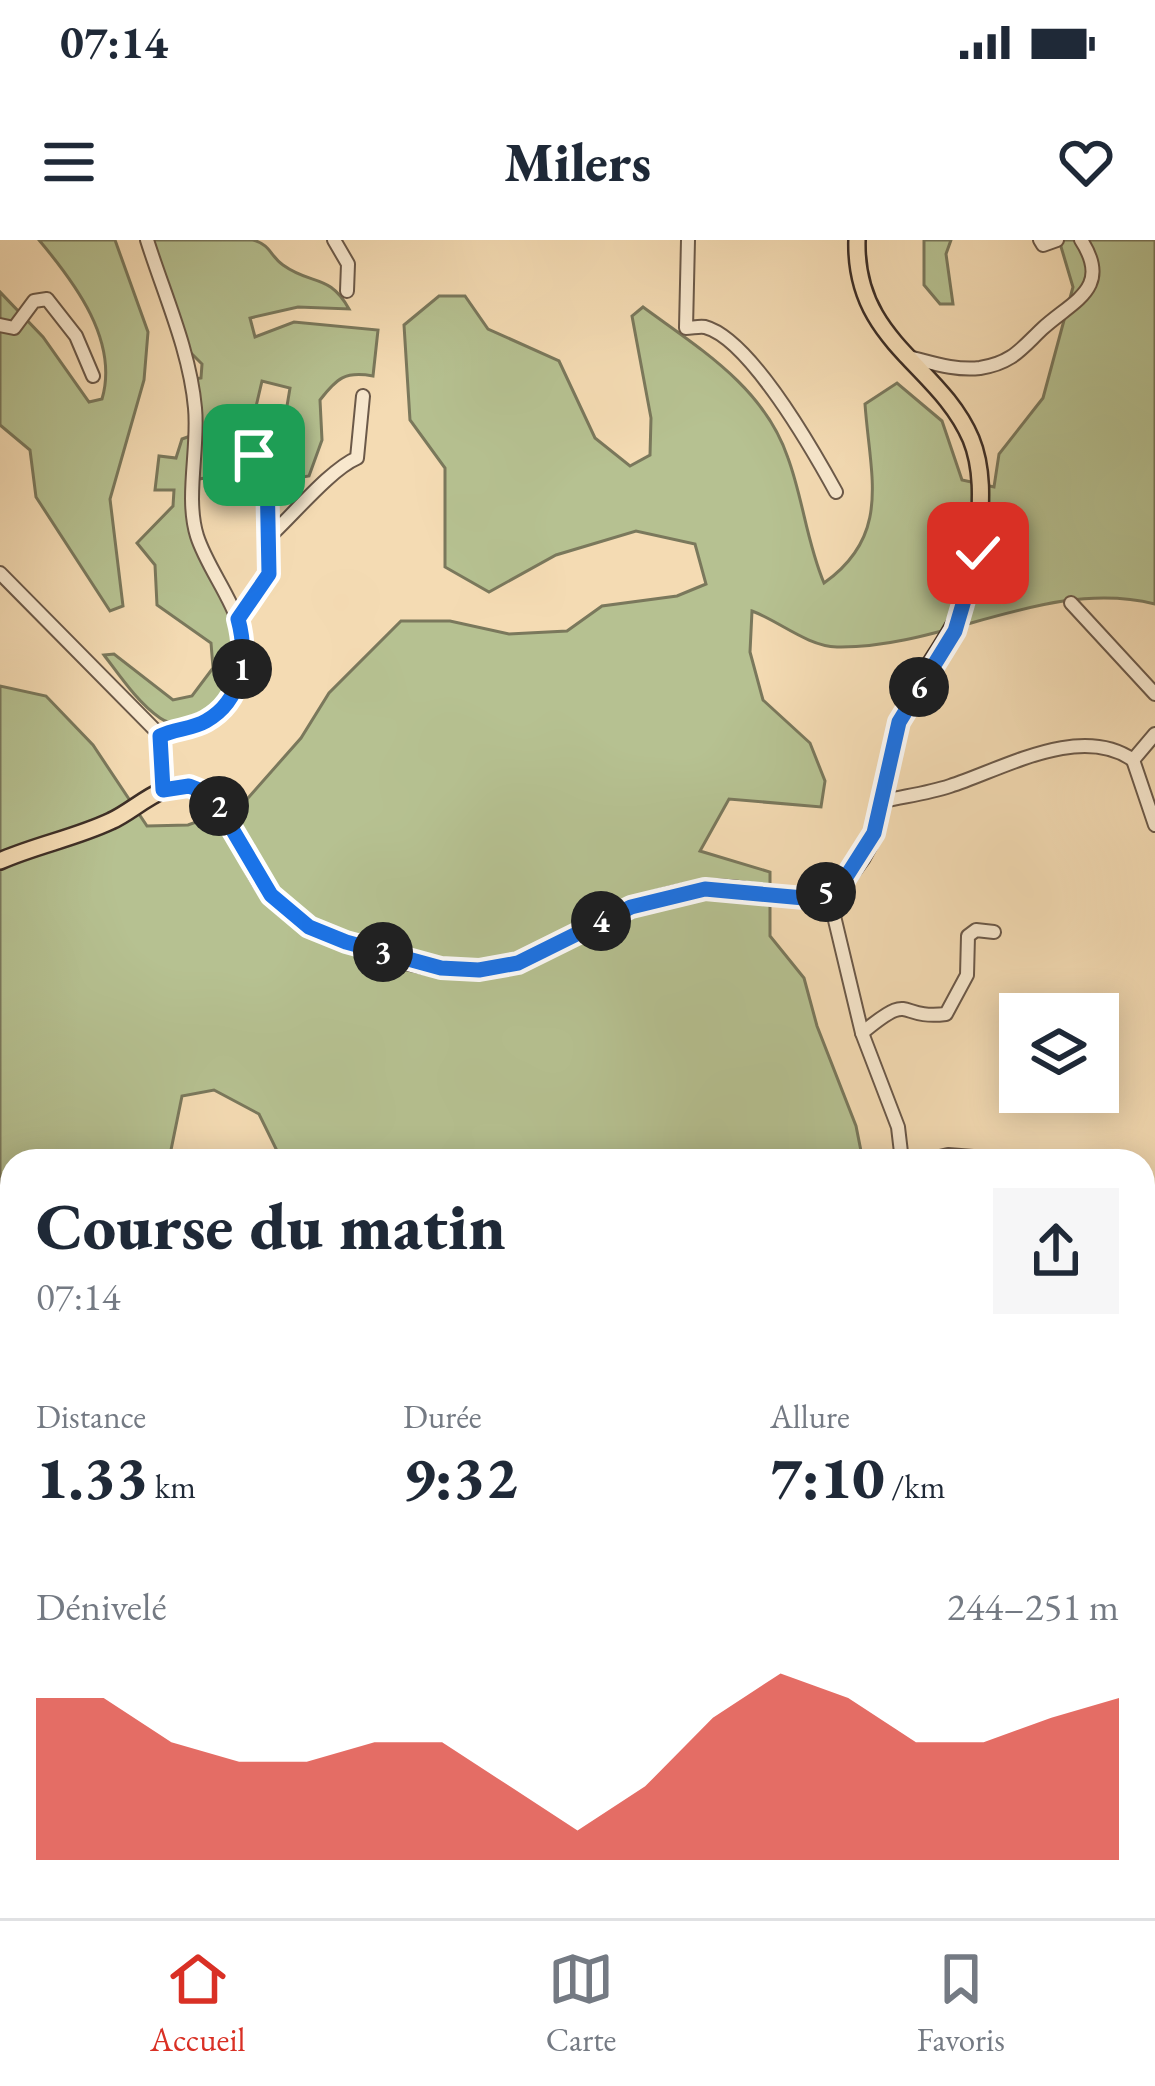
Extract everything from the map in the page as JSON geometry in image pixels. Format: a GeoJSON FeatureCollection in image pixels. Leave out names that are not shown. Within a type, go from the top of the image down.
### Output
{"type":"FeatureCollection","features":[{"type":"Feature","properties":{"kind":"main road"},"geometry":{"type":"LineString","coordinates":[[0,861],[111,821],[163,790],[189,786],[212,795],[271,895],[309,927],[441,968],[479,970],[518,963],[631,907],[705,889],[804,898],[828,891],[861,858],[884,800],[899,722],[955,631],[978,553],[981,481],[970,437],[904,356],[866,298],[857,240]]}},
{"type":"Feature","properties":{"kind":"street"},"geometry":{"type":"LineString","coordinates":[[147,240],[195,405],[194,529],[238,619],[244,660],[227,702],[199,725],[160,736]]}},
{"type":"Feature","properties":{"kind":"street"},"geometry":{"type":"LineString","coordinates":[[334,240],[348,263],[346,291]]}},
{"type":"Feature","properties":{"kind":"street"},"geometry":{"type":"LineString","coordinates":[[688,240],[686,328],[706,327],[739,351],[787,410],[836,492]]}},
{"type":"Feature","properties":{"kind":"street"},"geometry":{"type":"LineString","coordinates":[[1040,240],[1046,245],[1057,240]]}},
{"type":"Feature","properties":{"kind":"street"},"geometry":{"type":"LineString","coordinates":[[904,356],[968,369],[1025,351],[1090,285],[1092,264],[1081,240]]}},
{"type":"Feature","properties":{"kind":"street"},"geometry":{"type":"LineString","coordinates":[[0,325],[14,328],[34,301],[47,299],[76,337],[93,376]]}},
{"type":"Feature","properties":{"kind":"street"},"geometry":{"type":"LineString","coordinates":[[269,537],[319,493],[340,465],[359,454],[363,396]]}},
{"type":"Feature","properties":{"kind":"street"},"geometry":{"type":"LineString","coordinates":[[238,619],[267,582],[266,466],[252,452],[253,438]]}},
{"type":"Feature","properties":{"kind":"street"},"geometry":{"type":"LineString","coordinates":[[0,573],[160,736],[163,790]]}},
{"type":"Feature","properties":{"kind":"street"},"geometry":{"type":"LineString","coordinates":[[1071,603],[1155,694]]}},
{"type":"Feature","properties":{"kind":"street"},"geometry":{"type":"LineString","coordinates":[[1133,760],[1155,734]]}},
{"type":"Feature","properties":{"kind":"street"},"geometry":{"type":"LineString","coordinates":[[884,800],[947,787],[1018,760],[1070,748],[1117,748],[1133,760],[1155,825]]}},
{"type":"Feature","properties":{"kind":"street"},"geometry":{"type":"LineString","coordinates":[[828,891],[862,1033],[898,1127],[901,1149]]}},
{"type":"Feature","properties":{"kind":"street"},"geometry":{"type":"LineString","coordinates":[[862,1033],[883,1013],[897,1008],[939,1016],[951,1011],[968,975],[968,935],[976,930],[994,932]]}},
{"type":"Feature","properties":{"kind":"green space"},"geometry":{"type":"Polygon","coordinates":[[[39,240],[115,240],[148,332],[144,380],[110,499],[123,606],[110,611],[36,497],[30,450],[0,425],[0,292],[43,337],[89,402],[102,399],[106,377],[99,335],[79,294],[39,240]]]}},
{"type":"Feature","properties":{"kind":"green space"},"geometry":{"type":"Polygon","coordinates":[[[153,240],[253,240],[293,271],[334,290],[349,309],[298,307],[250,318],[255,337],[294,322],[378,330],[373,376],[342,378],[320,400],[322,440],[309,476],[291,479],[294,456],[281,442],[290,388],[262,381],[246,449],[226,445],[213,477],[199,479],[192,508],[197,538],[236,631],[240,661],[230,689],[203,715],[182,723],[165,721],[152,712],[104,655],[114,654],[173,700],[192,696],[213,668],[211,643],[157,605],[155,565],[137,543],[173,506],[174,490],[155,490],[159,456],[176,458],[182,439],[199,433],[195,379],[201,378],[202,364],[190,352],[153,240]]]}},
{"type":"Feature","properties":{"kind":"green space"},"geometry":{"type":"Polygon","coordinates":[[[924,240],[951,240],[946,254],[953,304],[940,304],[924,285],[924,240]]]}},
{"type":"Feature","properties":{"kind":"green space"},"geometry":{"type":"Polygon","coordinates":[[[1059,240],[1155,240],[1155,604],[1115,598],[1075,600],[877,645],[837,647],[804,638],[752,611],[750,652],[763,700],[810,743],[825,781],[821,807],[729,799],[700,851],[770,872],[770,936],[804,978],[861,1149],[276,1149],[259,1114],[214,1090],[182,1096],[171,1149],[0,1149],[0,686],[46,696],[93,745],[147,826],[188,825],[241,806],[301,738],[329,693],[401,621],[450,621],[509,634],[567,631],[602,606],[677,596],[706,584],[695,544],[636,531],[556,555],[489,592],[445,567],[445,468],[410,420],[404,325],[439,296],[465,296],[488,329],[559,361],[595,438],[630,466],[650,455],[651,418],[632,316],[643,307],[686,338],[747,390],[777,433],[824,583],[860,545],[868,524],[872,480],[865,404],[897,383],[942,421],[962,480],[994,487],[999,454],[1043,398],[1073,287],[1059,240]]]}},
{"type":"Feature","properties":{"kind":"route"},"geometry":{"type":"LineString","coordinates":[[254,455],[265,462],[267,472],[267,582],[238,619],[244,660],[227,702],[199,725],[160,736],[163,790],[189,786],[212,795],[271,895],[309,927],[441,968],[479,970],[518,963],[631,907],[705,889],[784,898],[828,891],[846,877],[874,833],[899,722],[955,631],[978,553]]}}]}
